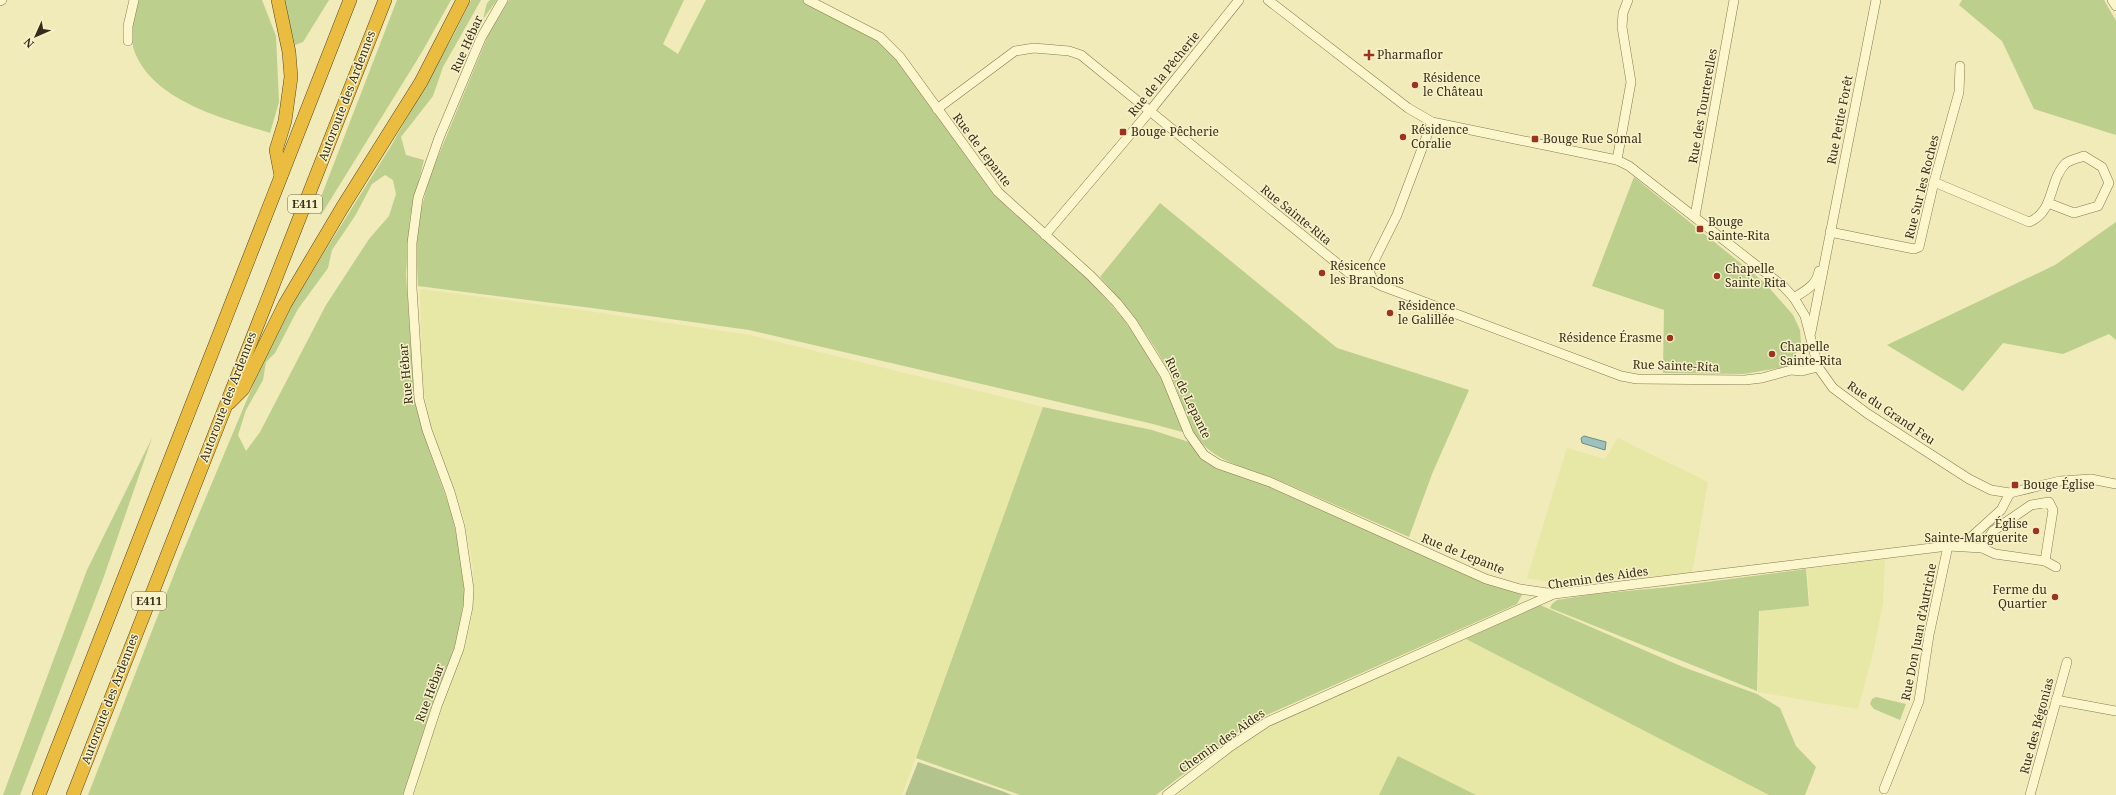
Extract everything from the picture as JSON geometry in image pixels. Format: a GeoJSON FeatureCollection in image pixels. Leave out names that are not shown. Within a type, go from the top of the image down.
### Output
{"type":"FeatureCollection","features":[{"type":"Feature","properties":{"kind":"highway"},"geometry":{"type":"LineString","coordinates":[[278,0],[290,52],[291,77],[285,121],[276,150],[281,176]]}},
{"type":"Feature","properties":{"kind":"highway","name":"E411"},"geometry":{"type":"LineString","coordinates":[[39,795],[350,0]]}},
{"type":"Feature","properties":{"kind":"highway","name":"Autoroute des Ardennes"},"geometry":{"type":"LineString","coordinates":[[73,795],[385,0]]}},
{"type":"Feature","properties":{"kind":"highway"},"geometry":{"type":"LineString","coordinates":[[224,407],[242,389],[285,304],[342,208],[422,82],[463,0]]}},
{"type":"Feature","properties":{"kind":"street"},"geometry":{"type":"LineString","coordinates":[[128,41],[128,26],[134,0]]}},
{"type":"Feature","properties":{"kind":"street","name":"Rue Hébar"},"geometry":{"type":"LineString","coordinates":[[408,795],[437,706],[459,649],[468,607],[469,589],[460,527],[450,492],[427,430],[418,399],[412,288],[412,243],[418,198],[439,138],[481,38],[503,0]]}},
{"type":"Feature","properties":{"kind":"street","name":"Rue de Lepante"},"geometry":{"type":"LineString","coordinates":[[808,0],[880,37],[900,57],[936,110],[998,192],[1091,276],[1117,303],[1132,322],[1165,375],[1194,443],[1204,454],[1218,464],[1270,482],[1486,579],[1520,589],[1554,594]]}},
{"type":"Feature","properties":{"kind":"street","name":"Rue de la Pêcherie"},"geometry":{"type":"LineString","coordinates":[[1045,235],[1150,111],[1239,0]]}},
{"type":"Feature","properties":{"kind":"street","name":"Rue du Grand Feu"},"geometry":{"type":"LineString","coordinates":[[1268,0],[1408,108],[1432,122],[1617,160],[1629,166],[1696,216],[1779,282],[1794,298],[1806,316],[1818,367],[1833,388],[1868,414],[1969,479],[1991,490],[2010,493],[2060,480],[2091,479],[2116,484]]}},
{"type":"Feature","properties":{"kind":"street"},"geometry":{"type":"LineString","coordinates":[[1617,160],[1631,82],[1622,27],[1623,13],[1628,0]]}},
{"type":"Feature","properties":{"kind":"street","name":"Rue des Tourterelles"},"geometry":{"type":"LineString","coordinates":[[1696,216],[1734,0]]}},
{"type":"Feature","properties":{"kind":"street","name":"Rue Petite Forêt"},"geometry":{"type":"LineString","coordinates":[[1810,336],[1876,0]]}},
{"type":"Feature","properties":{"kind":"street"},"geometry":{"type":"LineString","coordinates":[[2112,0],[2116,6]]}},
{"type":"Feature","properties":{"kind":"street","name":"Rue Sainte-Rita"},"geometry":{"type":"LineString","coordinates":[[936,110],[1015,52],[1034,48],[1069,51],[1081,55],[1186,142],[1349,273],[1360,276],[1369,271],[1374,282],[1382,286],[1621,376],[1637,379],[1745,380],[1762,378],[1791,370],[1802,371],[1818,367]]}},
{"type":"Feature","properties":{"kind":"street","name":"Rue Sur les Roches"},"geometry":{"type":"LineString","coordinates":[[1830,232],[1914,249],[1920,248],[1934,182],[1959,92],[1960,66]]}},
{"type":"Feature","properties":{"kind":"street"},"geometry":{"type":"LineString","coordinates":[[1369,271],[1398,215],[1432,122]]}},
{"type":"Feature","properties":{"kind":"street"},"geometry":{"type":"LineString","coordinates":[[1934,182],[2028,222],[2039,218],[2048,203],[2057,175],[2067,162],[2084,156],[2102,167],[2109,183],[2098,206],[2074,213],[2048,203]]}},
{"type":"Feature","properties":{"kind":"street","name":"Rue Petite Forêt"},"geometry":{"type":"LineString","coordinates":[[1794,298],[1813,286],[1818,279],[1822,251],[1828,244]]}},
{"type":"Feature","properties":{"kind":"street","name":"Chemin des Aides"},"geometry":{"type":"LineString","coordinates":[[1167,795],[1231,746],[1267,722],[1554,594],[1888,552],[1952,546],[1969,539],[2001,510],[2010,493]]}},
{"type":"Feature","properties":{"kind":"street"},"geometry":{"type":"LineString","coordinates":[[1982,548],[1993,531],[2031,505],[2049,502],[2053,510],[2044,561]]}},
{"type":"Feature","properties":{"kind":"street"},"geometry":{"type":"LineString","coordinates":[[1952,546],[1982,548],[1995,554],[2044,561],[2056,567]]}},
{"type":"Feature","properties":{"kind":"street","name":"Rue Don Juan d'Autriche"},"geometry":{"type":"LineString","coordinates":[[1884,789],[1919,702],[1929,635],[1952,546]]}},
{"type":"Feature","properties":{"kind":"street","name":"Rue des Bégonias"},"geometry":{"type":"LineString","coordinates":[[2030,795],[2066,662]]}},
{"type":"Feature","properties":{"kind":"street"},"geometry":{"type":"LineString","coordinates":[[2056,700],[2116,711]]}},
{"type":"Feature","properties":{"kind":"green space"},"geometry":{"type":"Polygon","coordinates":[[[139,0],[262,0],[276,36],[279,102],[270,133],[212,114],[173,95],[157,83],[143,68],[133,48],[133,23],[139,0]]]}},
{"type":"Feature","properties":{"kind":"green space"},"geometry":{"type":"Polygon","coordinates":[[[284,0],[329,0],[303,42],[295,45],[284,0]]]}},
{"type":"Feature","properties":{"kind":"green space"},"geometry":{"type":"Polygon","coordinates":[[[397,0],[451,0],[422,52],[321,215],[316,210],[397,0]]]}},
{"type":"Feature","properties":{"kind":"green space"},"geometry":{"type":"Polygon","coordinates":[[[471,0],[481,0],[443,67],[433,96],[401,137],[406,155],[424,160],[410,217],[406,275],[414,389],[426,441],[452,514],[464,572],[465,594],[458,636],[403,795],[88,795],[180,559],[264,359],[288,312],[391,146],[453,36],[471,0]],[[385,175],[372,184],[355,216],[332,250],[328,268],[298,309],[275,353],[266,362],[263,380],[246,410],[238,435],[246,451],[260,432],[326,305],[369,239],[389,216],[396,194],[393,180],[385,175]]]}},
{"type":"Feature","properties":{"kind":"green space"},"geometry":{"type":"Polygon","coordinates":[[[490,0],[497,0],[483,19],[487,3],[490,0]]]}},
{"type":"Feature","properties":{"kind":"green space"},"geometry":{"type":"Polygon","coordinates":[[[509,0],[684,0],[663,44],[678,54],[706,0],[804,0],[870,35],[888,48],[901,63],[997,195],[1086,277],[1122,317],[1147,352],[1168,391],[1186,433],[749,330],[418,286],[416,248],[421,210],[430,176],[489,33],[509,0]]]}},
{"type":"Feature","properties":{"kind":"green space"},"geometry":{"type":"Polygon","coordinates":[[[1962,0],[2104,0],[2116,21],[2116,135],[2034,109],[2002,41],[1959,5],[1962,0]]]}},
{"type":"Feature","properties":{"kind":"green space"},"geometry":{"type":"Polygon","coordinates":[[[1634,177],[1765,283],[1793,315],[1800,330],[1801,343],[1791,366],[1744,374],[1663,373],[1664,310],[1592,286],[1634,177]]]}},
{"type":"Feature","properties":{"kind":"green space"},"geometry":{"type":"Polygon","coordinates":[[[1160,203],[1337,348],[1469,390],[1432,474],[1409,537],[1278,480],[1226,461],[1208,449],[1200,441],[1187,419],[1172,378],[1165,364],[1130,312],[1100,277],[1160,203]]]}},
{"type":"Feature","properties":{"kind":"green space"},"geometry":{"type":"Polygon","coordinates":[[[2116,222],[2116,340],[2109,334],[2063,354],[2003,343],[1963,391],[1887,345],[2055,265],[2116,222]]]}},
{"type":"Feature","properties":{"kind":"green space"},"geometry":{"type":"Polygon","coordinates":[[[420,289],[581,310],[750,335],[1043,407],[902,795],[414,795],[434,727],[465,645],[472,615],[473,568],[463,515],[430,424],[422,380],[420,289]]]}},
{"type":"Feature","properties":{"kind":"green space"},"geometry":{"type":"Polygon","coordinates":[[[1043,407],[1152,430],[1192,443],[1209,461],[1523,593],[1517,604],[1253,721],[1156,795],[1020,795],[916,758],[1043,407]]]}},
{"type":"Feature","properties":{"kind":"green space"},"geometry":{"type":"Polygon","coordinates":[[[152,438],[103,579],[20,795],[3,795],[87,570],[152,438]]]}},
{"type":"Feature","properties":{"kind":"green space"},"geometry":{"type":"Polygon","coordinates":[[[1618,438],[1708,482],[1692,573],[1561,584],[1527,578],[1567,448],[1605,459],[1618,438]]]}},
{"type":"Feature","properties":{"kind":"green space"},"geometry":{"type":"Polygon","coordinates":[[[1885,559],[1883,603],[1873,653],[1858,709],[1758,692],[1760,611],[1810,606],[1807,569],[1885,559]]]}},
{"type":"Feature","properties":{"kind":"green space"},"geometry":{"type":"Polygon","coordinates":[[[1806,569],[1809,606],[1759,611],[1757,691],[1550,608],[1557,600],[1595,594],[1669,587],[1806,569]]]}},
{"type":"Feature","properties":{"kind":"green space"},"geometry":{"type":"Polygon","coordinates":[[[1540,605],[1683,667],[1757,694],[1780,708],[1796,746],[1816,767],[1805,795],[1769,795],[1466,639],[1540,605]]]}},
{"type":"Feature","properties":{"kind":"green space"},"geometry":{"type":"Polygon","coordinates":[[[1466,639],[1769,795],[1476,795],[1399,756],[1379,795],[1177,795],[1256,732],[1466,639]]]}},
{"type":"Feature","properties":{"kind":"green space"},"geometry":{"type":"Polygon","coordinates":[[[1876,697],[1906,704],[1900,720],[1874,709],[1870,704],[1872,699],[1876,697]]]}},
{"type":"Feature","properties":{"kind":"green space"},"geometry":{"type":"Polygon","coordinates":[[[1398,756],[1476,795],[1379,795],[1398,756]]]}},
{"type":"Feature","properties":{"kind":"green space"},"geometry":{"type":"Polygon","coordinates":[[[918,762],[1002,791],[1012,795],[905,795],[918,762]]]}},
{"type":"Feature","properties":{"kind":"water"},"geometry":{"type":"Polygon","coordinates":[[[1584,436],[1606,442],[1605,450],[1582,443],[1581,438],[1584,436]]]}},
{"type":"Feature","properties":{"kind":"place","name":"Pharmaflor"},"geometry":{"type":"Point","coordinates":[1369,55]}},
{"type":"Feature","properties":{"kind":"place","name":"Résidence le Château"},"geometry":{"type":"Point","coordinates":[1415,85]}},
{"type":"Feature","properties":{"kind":"place","name":"Bouge Pêcherie"},"geometry":{"type":"Point","coordinates":[1123,132]}},
{"type":"Feature","properties":{"kind":"place","name":"Résidence Coralie"},"geometry":{"type":"Point","coordinates":[1403,137]}},
{"type":"Feature","properties":{"kind":"place","name":"Bouge Rue Somal"},"geometry":{"type":"Point","coordinates":[1535,139]}},
{"type":"Feature","properties":{"kind":"place","name":"Bouge Sainte-Rita"},"geometry":{"type":"Point","coordinates":[1700,229]}},
{"type":"Feature","properties":{"kind":"place","name":"Résicence les Brandons"},"geometry":{"type":"Point","coordinates":[1322,273]}},
{"type":"Feature","properties":{"kind":"place","name":"Chapelle Sainte Rita"},"geometry":{"type":"Point","coordinates":[1717,276]}},
{"type":"Feature","properties":{"kind":"place","name":"Résidence le Galillée"},"geometry":{"type":"Point","coordinates":[1390,313]}},
{"type":"Feature","properties":{"kind":"place","name":"Résidence Érasme"},"geometry":{"type":"Point","coordinates":[1670,338]}},
{"type":"Feature","properties":{"kind":"place","name":"Chapelle Sainte-Rita"},"geometry":{"type":"Point","coordinates":[1772,354]}},
{"type":"Feature","properties":{"kind":"place","name":"Bouge Église"},"geometry":{"type":"Point","coordinates":[2015,485]}},
{"type":"Feature","properties":{"kind":"place","name":"Église Sainte-Marguerite"},"geometry":{"type":"Point","coordinates":[2036,531]}},
{"type":"Feature","properties":{"kind":"place","name":"Ferme du Quartier"},"geometry":{"type":"Point","coordinates":[2055,597]}}]}
